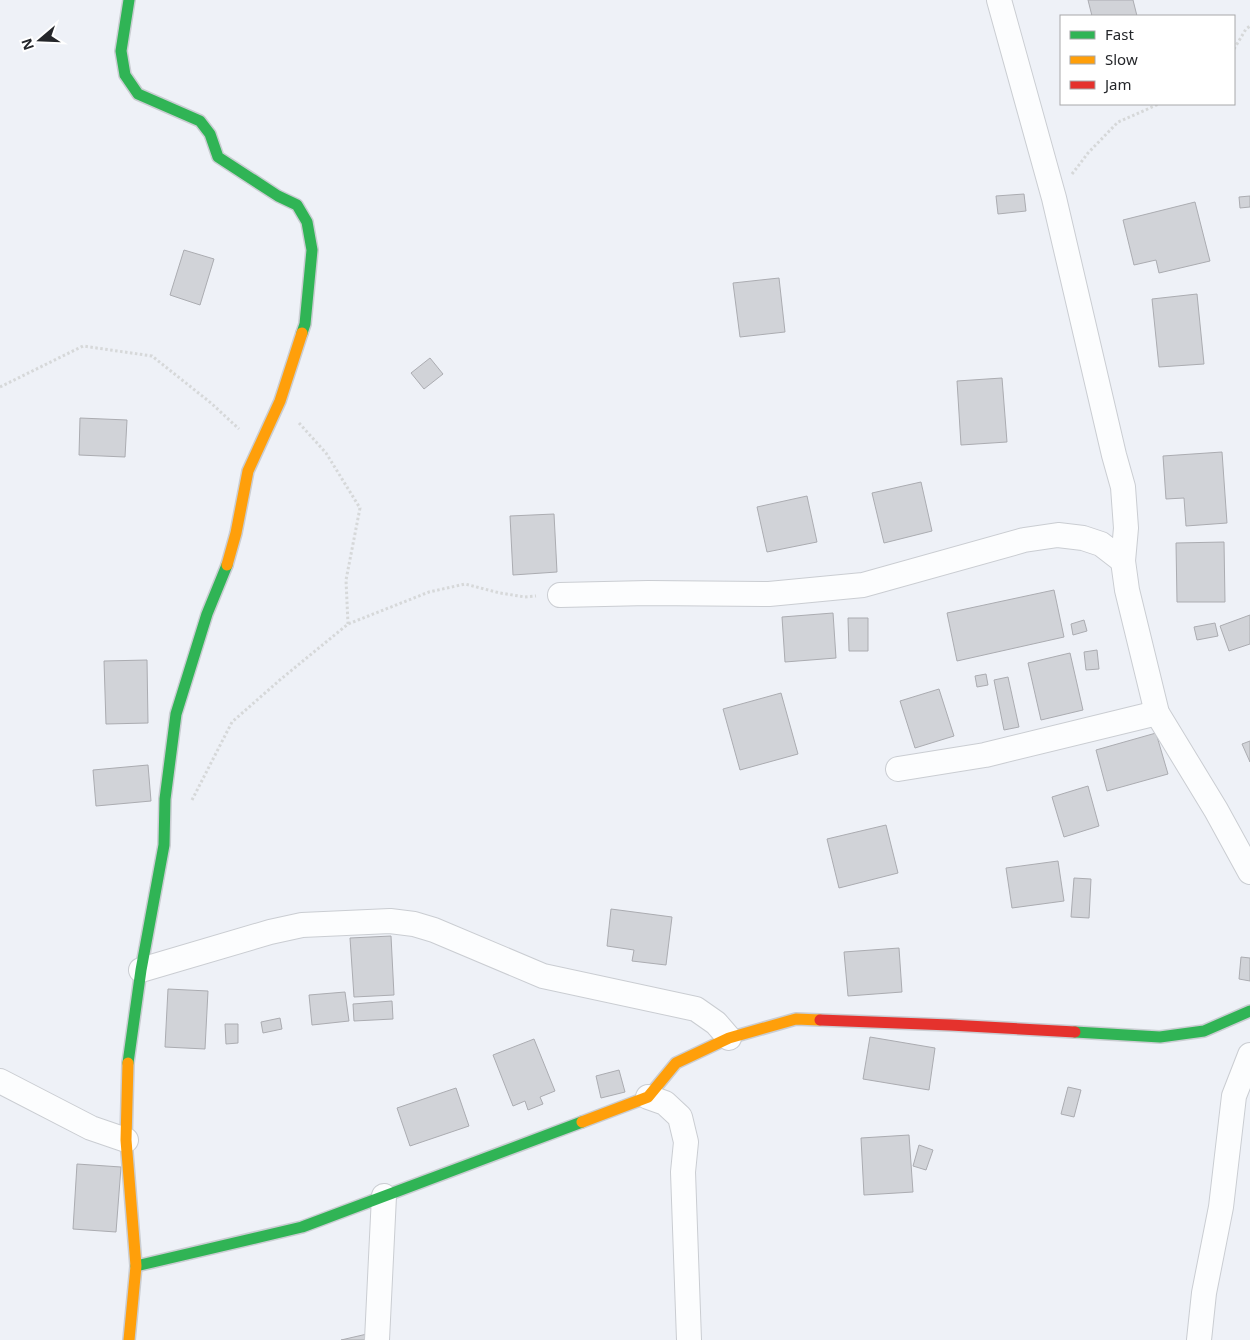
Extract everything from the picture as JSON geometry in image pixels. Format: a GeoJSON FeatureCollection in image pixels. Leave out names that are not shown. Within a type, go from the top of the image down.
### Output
{"type":"FeatureCollection","features":[{"type":"Feature","properties":{"kind":"street"},"geometry":{"type":"LineString","coordinates":[[129,0],[121,51],[125,75],[138,94],[200,121],[210,134],[218,157],[278,196],[297,205],[307,222],[312,250],[306,324],[280,401],[248,471],[236,533],[225,572],[208,614],[176,714],[165,799],[164,845],[141,970],[128,1066],[126,1140],[136,1266],[129,1340]]}},
{"type":"Feature","properties":{"kind":"street"},"geometry":{"type":"LineString","coordinates":[[1000,0],[1054,198],[1123,487],[1126,528],[1123,561],[1127,590],[1157,713],[1216,810],[1250,872]]}},
{"type":"Feature","properties":{"kind":"street"},"geometry":{"type":"LineString","coordinates":[[560,595],[648,593],[769,594],[863,585],[1024,540],[1058,535],[1083,538],[1101,544],[1123,561]]}},
{"type":"Feature","properties":{"kind":"street"},"geometry":{"type":"LineString","coordinates":[[898,769],[985,755],[1157,713]]}},
{"type":"Feature","properties":{"kind":"street"},"geometry":{"type":"LineString","coordinates":[[141,970],[270,932],[302,925],[390,921],[414,924],[434,930],[543,976],[696,1009],[716,1023],[729,1038]]}},
{"type":"Feature","properties":{"kind":"street"},"geometry":{"type":"LineString","coordinates":[[136,1266],[302,1227],[648,1097],[676,1063],[729,1038],[796,1019],[950,1025],[1160,1037],[1204,1031],[1250,1011]]}},
{"type":"Feature","properties":{"kind":"street"},"geometry":{"type":"LineString","coordinates":[[1199,1340],[1204,1292],[1221,1207],[1234,1096],[1250,1055]]}},
{"type":"Feature","properties":{"kind":"street"},"geometry":{"type":"LineString","coordinates":[[0,1081],[91,1128],[126,1140]]}},
{"type":"Feature","properties":{"kind":"street"},"geometry":{"type":"LineString","coordinates":[[648,1097],[665,1103],[680,1117],[686,1142],[683,1172],[690,1340]]}},
{"type":"Feature","properties":{"kind":"street"},"geometry":{"type":"LineString","coordinates":[[378,1340],[384,1196]]}},
{"type":"Feature","properties":{"kind":"path"},"geometry":{"type":"LineString","coordinates":[[1235,48],[1246,29],[1250,26]]}},
{"type":"Feature","properties":{"kind":"path"},"geometry":{"type":"LineString","coordinates":[[1054,198],[1088,153],[1118,122],[1157,105]]}},
{"type":"Feature","properties":{"kind":"path"},"geometry":{"type":"LineString","coordinates":[[0,387],[83,346],[152,356],[211,403],[258,446]]}},
{"type":"Feature","properties":{"kind":"path"},"geometry":{"type":"LineString","coordinates":[[280,401],[326,453],[360,508],[346,580],[348,624]]}},
{"type":"Feature","properties":{"kind":"path"},"geometry":{"type":"LineString","coordinates":[[190,804],[232,722],[348,624],[429,592],[465,584],[500,594],[525,597],[560,595]]}},
{"type":"Feature","properties":{"kind":"building"},"geometry":{"type":"Polygon","coordinates":[[[1088,0],[1133,0],[1137,15],[1092,15],[1088,0]]]}},
{"type":"Feature","properties":{"kind":"building"},"geometry":{"type":"Polygon","coordinates":[[[1024,194],[1026,211],[998,214],[996,196],[1024,194]]]}},
{"type":"Feature","properties":{"kind":"building"},"geometry":{"type":"Polygon","coordinates":[[[1250,196],[1250,207],[1240,208],[1239,197],[1250,196]]]}},
{"type":"Feature","properties":{"kind":"building"},"geometry":{"type":"Polygon","coordinates":[[[1195,202],[1210,261],[1159,273],[1156,260],[1134,265],[1123,220],[1195,202]]]}},
{"type":"Feature","properties":{"kind":"building"},"geometry":{"type":"Polygon","coordinates":[[[184,250],[214,259],[200,305],[170,295],[184,250]]]}},
{"type":"Feature","properties":{"kind":"building"},"geometry":{"type":"Polygon","coordinates":[[[779,278],[785,332],[740,337],[733,283],[779,278]]]}},
{"type":"Feature","properties":{"kind":"building"},"geometry":{"type":"Polygon","coordinates":[[[1197,294],[1204,364],[1159,367],[1152,299],[1197,294]]]}},
{"type":"Feature","properties":{"kind":"building"},"geometry":{"type":"Polygon","coordinates":[[[430,358],[443,374],[424,389],[411,373],[430,358]]]}},
{"type":"Feature","properties":{"kind":"building"},"geometry":{"type":"Polygon","coordinates":[[[1002,378],[1007,442],[961,445],[957,381],[1002,378]]]}},
{"type":"Feature","properties":{"kind":"building"},"geometry":{"type":"Polygon","coordinates":[[[80,418],[127,420],[125,457],[79,455],[80,418]]]}},
{"type":"Feature","properties":{"kind":"building"},"geometry":{"type":"Polygon","coordinates":[[[1222,452],[1227,523],[1186,526],[1184,498],[1166,499],[1163,456],[1222,452]]]}},
{"type":"Feature","properties":{"kind":"building"},"geometry":{"type":"Polygon","coordinates":[[[921,482],[932,531],[884,543],[872,493],[921,482]]]}},
{"type":"Feature","properties":{"kind":"building"},"geometry":{"type":"Polygon","coordinates":[[[807,496],[817,542],[767,552],[757,507],[807,496]]]}},
{"type":"Feature","properties":{"kind":"building"},"geometry":{"type":"Polygon","coordinates":[[[554,514],[557,572],[513,575],[510,516],[554,514]]]}},
{"type":"Feature","properties":{"kind":"building"},"geometry":{"type":"Polygon","coordinates":[[[1224,542],[1225,602],[1177,602],[1176,543],[1224,542]]]}},
{"type":"Feature","properties":{"kind":"building"},"geometry":{"type":"Polygon","coordinates":[[[1054,590],[1064,637],[957,661],[947,613],[1054,590]]]}},
{"type":"Feature","properties":{"kind":"building"},"geometry":{"type":"Polygon","coordinates":[[[833,613],[836,658],[785,662],[782,617],[833,613]]]}},
{"type":"Feature","properties":{"kind":"building"},"geometry":{"type":"Polygon","coordinates":[[[1250,615],[1250,644],[1229,651],[1220,626],[1250,615]]]}},
{"type":"Feature","properties":{"kind":"building"},"geometry":{"type":"Polygon","coordinates":[[[848,618],[868,618],[868,651],[849,651],[848,618]]]}},
{"type":"Feature","properties":{"kind":"building"},"geometry":{"type":"Polygon","coordinates":[[[1084,620],[1087,631],[1073,635],[1071,624],[1084,620]]]}},
{"type":"Feature","properties":{"kind":"building"},"geometry":{"type":"Polygon","coordinates":[[[1215,623],[1218,636],[1197,640],[1194,627],[1215,623]]]}},
{"type":"Feature","properties":{"kind":"building"},"geometry":{"type":"Polygon","coordinates":[[[1097,650],[1099,669],[1086,670],[1084,652],[1097,650]]]}},
{"type":"Feature","properties":{"kind":"building"},"geometry":{"type":"Polygon","coordinates":[[[1070,653],[1083,710],[1041,720],[1028,663],[1070,653]]]}},
{"type":"Feature","properties":{"kind":"building"},"geometry":{"type":"Polygon","coordinates":[[[147,660],[148,723],[106,724],[104,661],[147,660]]]}},
{"type":"Feature","properties":{"kind":"building"},"geometry":{"type":"Polygon","coordinates":[[[986,674],[988,685],[977,687],[975,676],[986,674]]]}},
{"type":"Feature","properties":{"kind":"building"},"geometry":{"type":"Polygon","coordinates":[[[1008,677],[1019,727],[1004,730],[994,680],[1008,677]]]}},
{"type":"Feature","properties":{"kind":"building"},"geometry":{"type":"Polygon","coordinates":[[[939,689],[954,736],[915,748],[900,701],[939,689]]]}},
{"type":"Feature","properties":{"kind":"building"},"geometry":{"type":"Polygon","coordinates":[[[781,693],[798,754],[740,770],[723,709],[781,693]]]}},
{"type":"Feature","properties":{"kind":"building"},"geometry":{"type":"Polygon","coordinates":[[[1156,733],[1168,774],[1107,791],[1096,750],[1156,733]]]}},
{"type":"Feature","properties":{"kind":"building"},"geometry":{"type":"Polygon","coordinates":[[[1250,741],[1250,762],[1242,744],[1250,741]]]}},
{"type":"Feature","properties":{"kind":"building"},"geometry":{"type":"Polygon","coordinates":[[[148,765],[151,801],[96,806],[93,770],[148,765]]]}},
{"type":"Feature","properties":{"kind":"building"},"geometry":{"type":"Polygon","coordinates":[[[1088,786],[1099,826],[1064,837],[1052,797],[1088,786]]]}},
{"type":"Feature","properties":{"kind":"building"},"geometry":{"type":"Polygon","coordinates":[[[886,825],[898,873],[839,888],[827,839],[886,825]]]}},
{"type":"Feature","properties":{"kind":"building"},"geometry":{"type":"Polygon","coordinates":[[[1058,861],[1064,901],[1012,908],[1006,868],[1058,861]]]}},
{"type":"Feature","properties":{"kind":"building"},"geometry":{"type":"Polygon","coordinates":[[[1074,878],[1091,879],[1089,918],[1071,917],[1074,878]]]}},
{"type":"Feature","properties":{"kind":"building"},"geometry":{"type":"Polygon","coordinates":[[[611,909],[672,917],[666,965],[632,961],[634,950],[607,946],[611,909]]]}},
{"type":"Feature","properties":{"kind":"building"},"geometry":{"type":"Polygon","coordinates":[[[391,936],[394,995],[354,997],[350,938],[391,936]]]}},
{"type":"Feature","properties":{"kind":"building"},"geometry":{"type":"Polygon","coordinates":[[[899,948],[902,992],[848,996],[844,952],[899,948]]]}},
{"type":"Feature","properties":{"kind":"building"},"geometry":{"type":"Polygon","coordinates":[[[1241,957],[1250,958],[1250,981],[1239,979],[1241,957]]]}},
{"type":"Feature","properties":{"kind":"building"},"geometry":{"type":"Polygon","coordinates":[[[168,989],[208,991],[205,1049],[165,1047],[168,989]]]}},
{"type":"Feature","properties":{"kind":"building"},"geometry":{"type":"Polygon","coordinates":[[[345,992],[349,1021],[312,1025],[309,995],[345,992]]]}},
{"type":"Feature","properties":{"kind":"building"},"geometry":{"type":"Polygon","coordinates":[[[392,1001],[393,1019],[354,1021],[353,1004],[392,1001]]]}},
{"type":"Feature","properties":{"kind":"building"},"geometry":{"type":"Polygon","coordinates":[[[280,1018],[282,1029],[263,1033],[261,1022],[280,1018]]]}},
{"type":"Feature","properties":{"kind":"building"},"geometry":{"type":"Polygon","coordinates":[[[225,1024],[238,1024],[238,1043],[226,1044],[225,1024]]]}},
{"type":"Feature","properties":{"kind":"building"},"geometry":{"type":"Polygon","coordinates":[[[870,1037],[935,1048],[929,1090],[863,1079],[870,1037]]]}},
{"type":"Feature","properties":{"kind":"building"},"geometry":{"type":"Polygon","coordinates":[[[534,1039],[555,1091],[540,1097],[543,1104],[528,1110],[525,1101],[513,1106],[493,1055],[534,1039]]]}},
{"type":"Feature","properties":{"kind":"building"},"geometry":{"type":"Polygon","coordinates":[[[619,1070],[625,1092],[601,1098],[596,1076],[619,1070]]]}},
{"type":"Feature","properties":{"kind":"building"},"geometry":{"type":"Polygon","coordinates":[[[1068,1087],[1081,1090],[1074,1117],[1061,1114],[1068,1087]]]}},
{"type":"Feature","properties":{"kind":"building"},"geometry":{"type":"Polygon","coordinates":[[[456,1088],[469,1126],[410,1146],[397,1108],[456,1088]]]}},
{"type":"Feature","properties":{"kind":"building"},"geometry":{"type":"Polygon","coordinates":[[[909,1135],[913,1192],[864,1195],[861,1138],[909,1135]]]}},
{"type":"Feature","properties":{"kind":"building"},"geometry":{"type":"Polygon","coordinates":[[[919,1145],[933,1150],[926,1170],[913,1166],[919,1145]]]}},
{"type":"Feature","properties":{"kind":"building"},"geometry":{"type":"Polygon","coordinates":[[[77,1164],[121,1167],[116,1232],[73,1229],[77,1164]]]}},
{"type":"Feature","properties":{"kind":"building"},"geometry":{"type":"Polygon","coordinates":[[[367,1334],[368,1340],[341,1340],[367,1334]]]}},
{"type":"Feature","properties":{"kind":"traffic: fast"},"geometry":{"type":"LineString","coordinates":[[129,0],[121,51],[125,75],[138,94],[200,121],[210,134],[218,157],[278,196],[297,205],[307,222],[312,250],[305,324],[302,333]]}},
{"type":"Feature","properties":{"kind":"traffic: fast"},"geometry":{"type":"LineString","coordinates":[[128,1063],[141,970],[164,845],[165,799],[176,714],[207,614],[227,565]]}},
{"type":"Feature","properties":{"kind":"traffic: fast"},"geometry":{"type":"LineString","coordinates":[[1075,1032],[1160,1037],[1204,1031],[1250,1011]]}},
{"type":"Feature","properties":{"kind":"traffic: fast"},"geometry":{"type":"LineString","coordinates":[[136,1266],[302,1227],[582,1122]]}},
{"type":"Feature","properties":{"kind":"traffic: slow"},"geometry":{"type":"LineString","coordinates":[[227,565],[236,533],[248,471],[280,401],[302,333]]}},
{"type":"Feature","properties":{"kind":"traffic: slow"},"geometry":{"type":"LineString","coordinates":[[582,1122],[648,1097],[676,1063],[729,1038],[796,1019],[820,1020]]}},
{"type":"Feature","properties":{"kind":"traffic: slow"},"geometry":{"type":"LineString","coordinates":[[128,1063],[126,1140],[136,1266],[129,1340]]}},
{"type":"Feature","properties":{"kind":"traffic: jam"},"geometry":{"type":"LineString","coordinates":[[820,1020],[1075,1032]]}}]}
